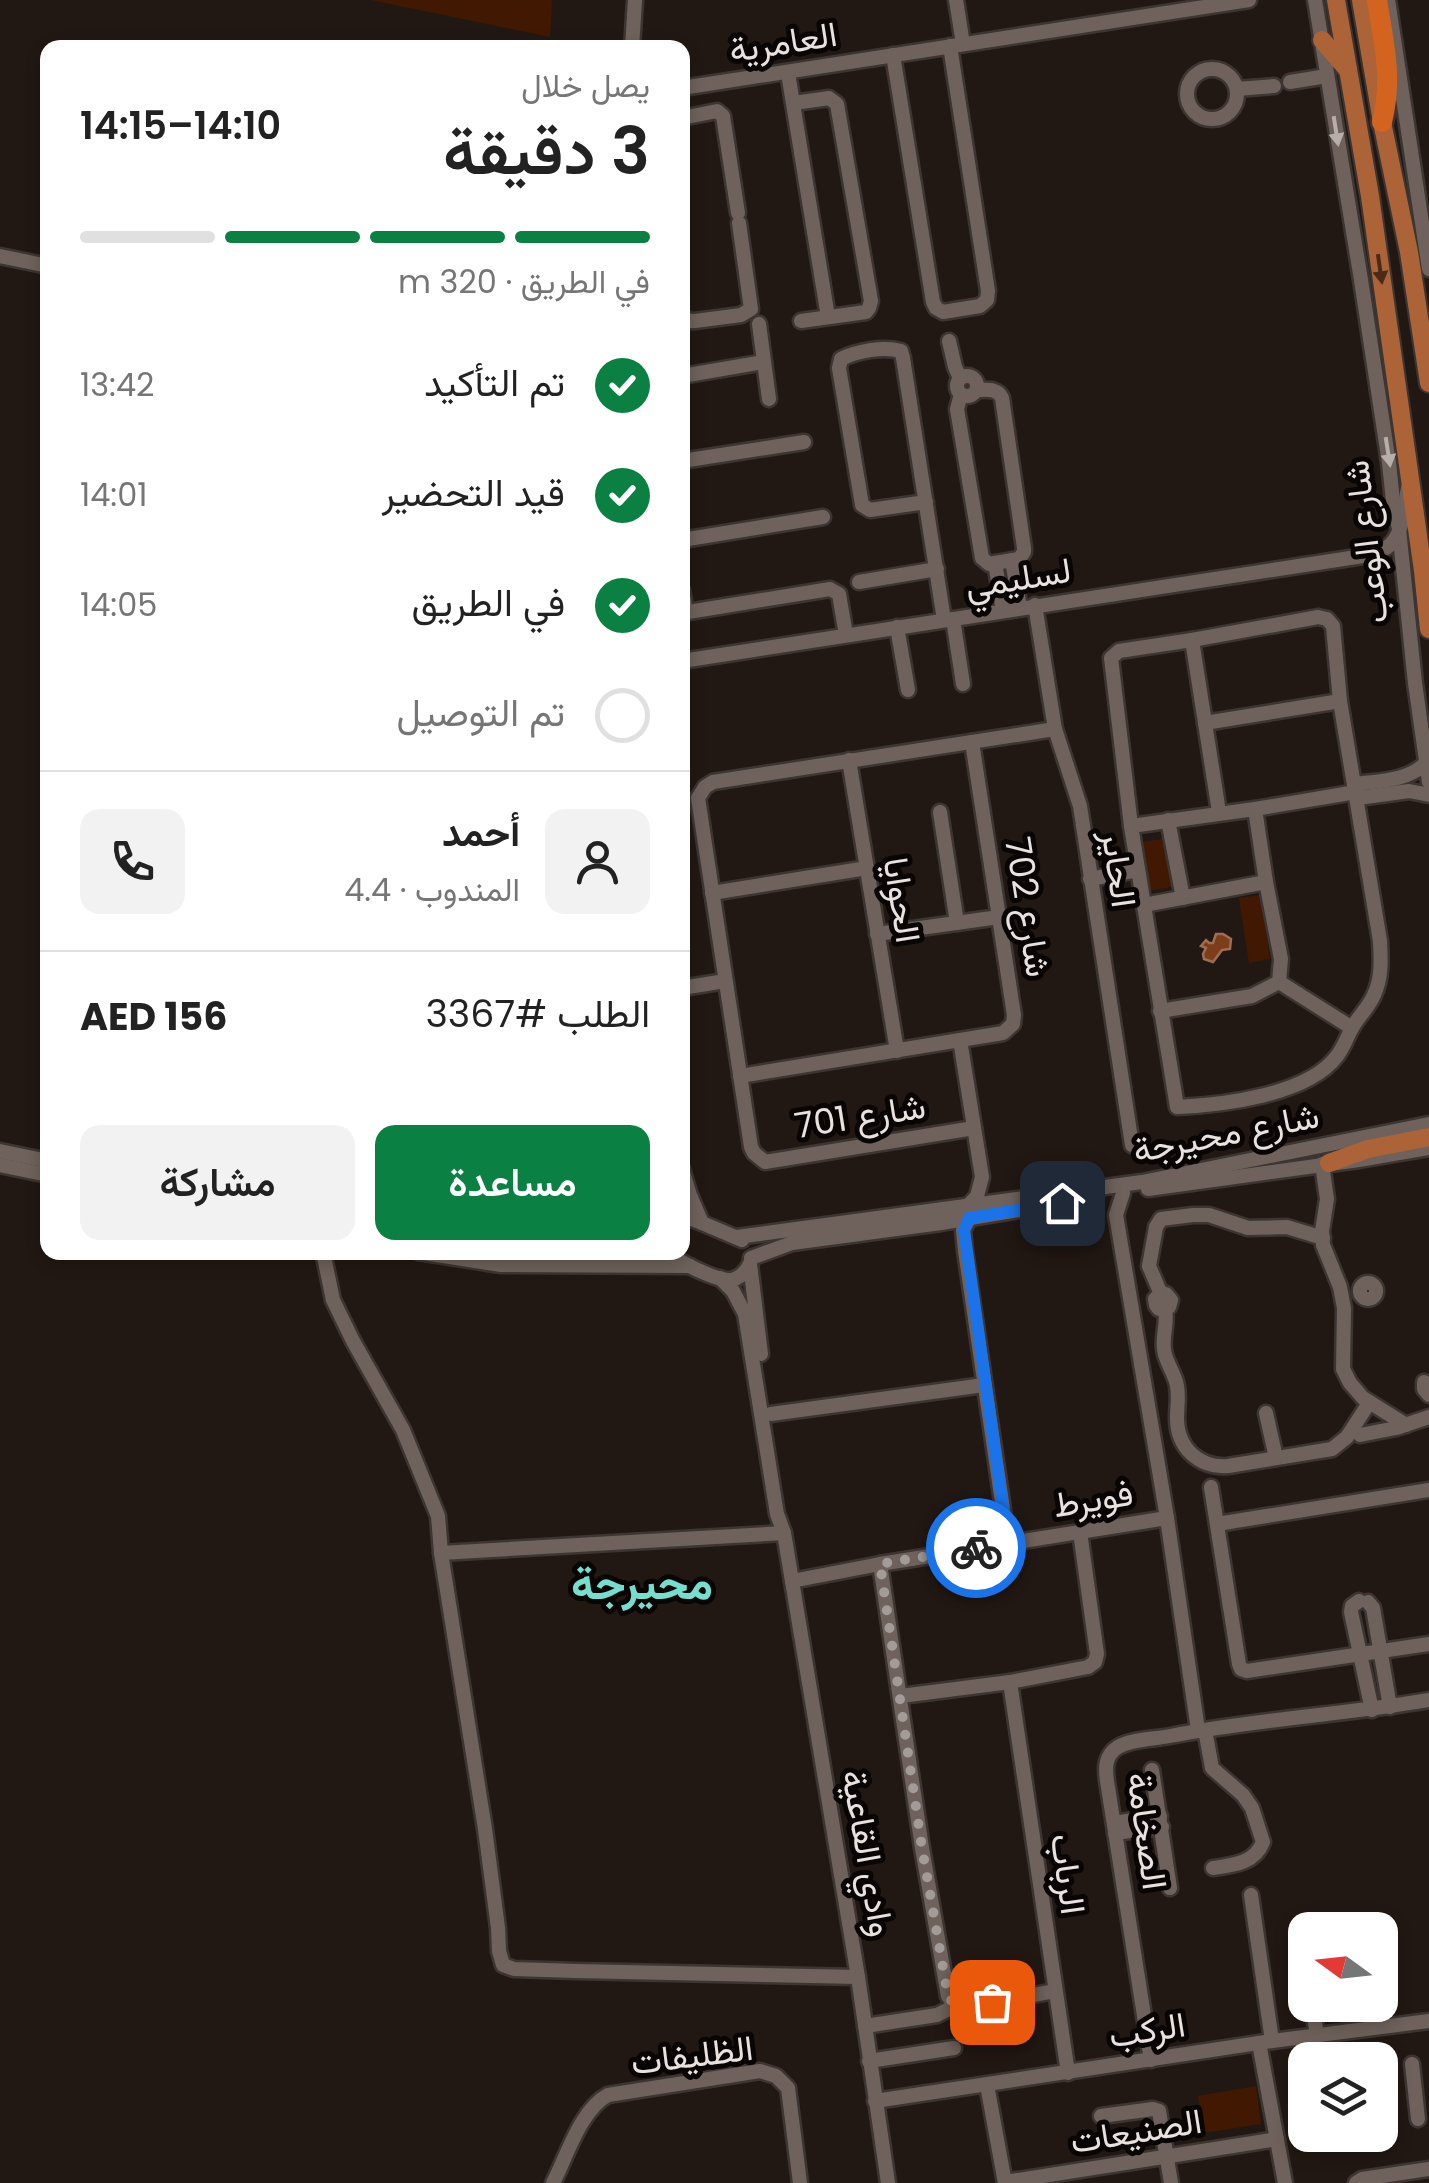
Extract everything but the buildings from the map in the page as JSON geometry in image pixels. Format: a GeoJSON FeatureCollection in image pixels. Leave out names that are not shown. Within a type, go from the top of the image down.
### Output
{"type":"FeatureCollection","features":[{"type":"Feature","properties":{"kind":"highway"},"geometry":{"type":"LineString","coordinates":[[1378,0],[1389,80],[1382,122]]}},
{"type":"Feature","properties":{"kind":"main road","name":"شارع الوعب"},"geometry":{"type":"LineString","coordinates":[[1336,0],[1370,196],[1429,629]]}},
{"type":"Feature","properties":{"kind":"main road"},"geometry":{"type":"LineString","coordinates":[[1360,0],[1382,122],[1424,256],[1429,333]]}},
{"type":"Feature","properties":{"kind":"main road"},"geometry":{"type":"LineString","coordinates":[[1322,40],[1349,71]]}},
{"type":"Feature","properties":{"kind":"main road"},"geometry":{"type":"LineString","coordinates":[[1424,256],[1429,384]]}},
{"type":"Feature","properties":{"kind":"main road"},"geometry":{"type":"LineString","coordinates":[[1325,1163],[1368,1149],[1428,1146]]}},
{"type":"Feature","properties":{"kind":"street"},"geometry":{"type":"LineString","coordinates":[[632,40],[634,0]]}},
{"type":"Feature","properties":{"kind":"street"},"geometry":{"type":"LineString","coordinates":[[893,55],[933,302],[944,312],[980,306],[987,300],[988,291],[956,46],[956,0]]}},
{"type":"Feature","properties":{"kind":"street","name":"العامرية"},"geometry":{"type":"LineString","coordinates":[[690,87],[956,46],[1176,6],[1250,0]]}},
{"type":"Feature","properties":{"kind":"street"},"geometry":{"type":"LineString","coordinates":[[1388,0],[1425,218],[1424,256]]}},
{"type":"Feature","properties":{"kind":"street","name":"شارع الوعب"},"geometry":{"type":"LineString","coordinates":[[1313,3],[1387,445],[1429,782]]}},
{"type":"Feature","properties":{"kind":"street"},"geometry":{"type":"LineString","coordinates":[[788,73],[828,318]]}},
{"type":"Feature","properties":{"kind":"street"},"geometry":{"type":"LineString","coordinates":[[1237,89],[1328,76]]}},
{"type":"Feature","properties":{"kind":"street"},"geometry":{"type":"LineString","coordinates":[[794,103],[828,98],[838,104],[871,301],[866,312],[801,321]]}},
{"type":"Feature","properties":{"kind":"street"},"geometry":{"type":"LineString","coordinates":[[690,117],[717,112],[723,116],[750,309],[742,314],[690,321]]}},
{"type":"Feature","properties":{"kind":"street"},"geometry":{"type":"LineString","coordinates":[[0,256],[40,264]]}},
{"type":"Feature","properties":{"kind":"street"},"geometry":{"type":"LineString","coordinates":[[759,324],[769,399]]}},
{"type":"Feature","properties":{"kind":"street"},"geometry":{"type":"LineString","coordinates":[[950,341],[960,378],[957,388],[962,394],[972,395],[977,390],[978,383],[973,377],[960,378]]}},
{"type":"Feature","properties":{"kind":"street"},"geometry":{"type":"LineString","coordinates":[[926,502],[870,510],[862,505],[839,368],[841,359],[848,355],[892,348],[904,358],[926,502],[936,569],[962,684]]}},
{"type":"Feature","properties":{"kind":"street"},"geometry":{"type":"LineString","coordinates":[[690,375],[764,362]]}},
{"type":"Feature","properties":{"kind":"street","name":"الحاير"},"geometry":{"type":"LineString","coordinates":[[977,390],[994,390],[1002,398],[1024,548],[1022,556],[1012,560],[1055,729],[1080,806],[1132,1145]]}},
{"type":"Feature","properties":{"kind":"street"},"geometry":{"type":"LineString","coordinates":[[962,394],[958,409],[982,558],[986,564],[1012,560]]}},
{"type":"Feature","properties":{"kind":"street"},"geometry":{"type":"LineString","coordinates":[[690,460],[804,442]]}},
{"type":"Feature","properties":{"kind":"street"},"geometry":{"type":"LineString","coordinates":[[1399,530],[1409,479]]}},
{"type":"Feature","properties":{"kind":"street"},"geometry":{"type":"LineString","coordinates":[[690,539],[823,517]]}},
{"type":"Feature","properties":{"kind":"street","name":"لسليمي"},"geometry":{"type":"LineString","coordinates":[[690,660],[1363,556],[1388,547],[1399,530]]}},
{"type":"Feature","properties":{"kind":"street","name":"لسليمي"},"geometry":{"type":"LineString","coordinates":[[1363,556],[1385,560],[1404,570]]}},
{"type":"Feature","properties":{"kind":"street"},"geometry":{"type":"LineString","coordinates":[[995,563],[1003,611]]}},
{"type":"Feature","properties":{"kind":"street"},"geometry":{"type":"LineString","coordinates":[[858,582],[936,569]]}},
{"type":"Feature","properties":{"kind":"street"},"geometry":{"type":"LineString","coordinates":[[690,611],[830,589],[839,594],[846,635]]}},
{"type":"Feature","properties":{"kind":"street"},"geometry":{"type":"LineString","coordinates":[[1323,618],[1333,626],[1340,701],[1381,958],[1380,978],[1373,997],[1337,1057],[1315,1075],[1284,1091],[1179,1108],[1175,1105],[1131,826],[1111,658],[1119,651],[1192,640],[1323,618]]}},
{"type":"Feature","properties":{"kind":"street"},"geometry":{"type":"LineString","coordinates":[[897,627],[908,690]]}},
{"type":"Feature","properties":{"kind":"street"},"geometry":{"type":"LineString","coordinates":[[1192,640],[1220,812]]}},
{"type":"Feature","properties":{"kind":"street"},"geometry":{"type":"LineString","coordinates":[[1205,723],[1340,701]]}},
{"type":"Feature","properties":{"kind":"street"},"geometry":{"type":"LineString","coordinates":[[848,760],[1055,729]]}},
{"type":"Feature","properties":{"kind":"street","name":"شارع 702"},"geometry":{"type":"LineString","coordinates":[[740,1076],[1004,1033],[1010,1028],[1014,1020],[972,742]]}},
{"type":"Feature","properties":{"kind":"street","name":"الحوايا"},"geometry":{"type":"LineString","coordinates":[[848,760],[897,1051]]}},
{"type":"Feature","properties":{"kind":"street","name":"شارع 701"},"geometry":{"type":"LineString","coordinates":[[848,760],[713,782],[700,794],[698,802],[751,1147],[766,1162],[974,1128]]}},
{"type":"Feature","properties":{"kind":"street"},"geometry":{"type":"LineString","coordinates":[[1131,826],[1356,791],[1406,776],[1426,763]]}},
{"type":"Feature","properties":{"kind":"street"},"geometry":{"type":"LineString","coordinates":[[1356,791],[1413,791],[1429,795]]}},
{"type":"Feature","properties":{"kind":"street"},"geometry":{"type":"LineString","coordinates":[[1160,1011],[1252,996],[1279,982],[1281,959],[1254,809]]}},
{"type":"Feature","properties":{"kind":"street"},"geometry":{"type":"LineString","coordinates":[[940,812],[957,923]]}},
{"type":"Feature","properties":{"kind":"street"},"geometry":{"type":"LineString","coordinates":[[1168,820],[1182,898]]}},
{"type":"Feature","properties":{"kind":"street"},"geometry":{"type":"LineString","coordinates":[[712,894],[866,868]]}},
{"type":"Feature","properties":{"kind":"street"},"geometry":{"type":"LineString","coordinates":[[1090,879],[1138,870]]}},
{"type":"Feature","properties":{"kind":"street"},"geometry":{"type":"LineString","coordinates":[[1144,905],[1266,882]]}},
{"type":"Feature","properties":{"kind":"street"},"geometry":{"type":"LineString","coordinates":[[877,934],[999,916]]}},
{"type":"Feature","properties":{"kind":"street"},"geometry":{"type":"LineString","coordinates":[[690,987],[725,980]]}},
{"type":"Feature","properties":{"kind":"street"},"geometry":{"type":"LineString","coordinates":[[1279,982],[1352,1028]]}},
{"type":"Feature","properties":{"kind":"street"},"geometry":{"type":"LineString","coordinates":[[960,1040],[982,1177],[964,1230],[965,1251],[1008,1543]]}},
{"type":"Feature","properties":{"kind":"street","name":"شارع محيرجة"},"geometry":{"type":"LineString","coordinates":[[720,1278],[734,1279],[746,1271],[750,1261],[792,1242],[941,1223],[1008,1200],[1142,1182],[1429,1124]]}},
{"type":"Feature","properties":{"kind":"street"},"geometry":{"type":"LineString","coordinates":[[0,1151],[40,1159]]}},
{"type":"Feature","properties":{"kind":"street"},"geometry":{"type":"LineString","coordinates":[[1325,1163],[1327,1194],[1322,1238],[1340,1290],[1345,1319],[1344,1369],[1350,1384],[1369,1402],[1406,1424]]}},
{"type":"Feature","properties":{"kind":"street","name":"شارع محيرجة"},"geometry":{"type":"LineString","coordinates":[[736,1237],[1093,1198],[1325,1163]]}},
{"type":"Feature","properties":{"kind":"street"},"geometry":{"type":"LineString","coordinates":[[0,1165],[40,1174]]}},
{"type":"Feature","properties":{"kind":"street"},"geometry":{"type":"LineString","coordinates":[[982,1177],[992,1193],[1008,1200]]}},
{"type":"Feature","properties":{"kind":"street"},"geometry":{"type":"LineString","coordinates":[[1123,1193],[1116,1215],[1202,1730],[1212,1768],[1252,1808],[1263,1842],[1247,1860],[1214,1868]]}},
{"type":"Feature","properties":{"kind":"street"},"geometry":{"type":"LineString","coordinates":[[690,1195],[702,1222]]}},
{"type":"Feature","properties":{"kind":"street"},"geometry":{"type":"LineString","coordinates":[[1093,1198],[1116,1215]]}},
{"type":"Feature","properties":{"kind":"street"},"geometry":{"type":"LineString","coordinates":[[1322,1238],[1287,1227],[1248,1228],[1209,1215],[1162,1220],[1156,1227],[1149,1266],[1163,1302],[1167,1326],[1164,1349],[1176,1378],[1178,1431],[1186,1449],[1208,1465],[1228,1466],[1327,1451],[1338,1447],[1347,1437],[1369,1402]]}},
{"type":"Feature","properties":{"kind":"street"},"geometry":{"type":"LineString","coordinates":[[690,1220],[736,1237],[747,1245],[750,1261]]}},
{"type":"Feature","properties":{"kind":"street"},"geometry":{"type":"LineString","coordinates":[[941,1223],[965,1251]]}},
{"type":"Feature","properties":{"kind":"street"},"geometry":{"type":"LineString","coordinates":[[327,1260],[333,1300],[403,1430],[438,1516],[486,1829],[502,1965],[514,1969],[858,1977]]}},
{"type":"Feature","properties":{"kind":"street"},"geometry":{"type":"LineString","coordinates":[[469,1260],[501,1265],[690,1266]]}},
{"type":"Feature","properties":{"kind":"street"},"geometry":{"type":"LineString","coordinates":[[678,1260],[720,1278]]}},
{"type":"Feature","properties":{"kind":"street","name":"وادي القاعية"},"geometry":{"type":"LineString","coordinates":[[750,1261],[784,1533]]}},
{"type":"Feature","properties":{"kind":"street","name":"وادي القاعية"},"geometry":{"type":"LineString","coordinates":[[720,1278],[733,1291],[745,1314],[858,1977],[888,2183]]}},
{"type":"Feature","properties":{"kind":"street"},"geometry":{"type":"LineString","coordinates":[[1340,1290],[1360,1290]]}},
{"type":"Feature","properties":{"kind":"street"},"geometry":{"type":"LineString","coordinates":[[770,1414],[984,1385]]}},
{"type":"Feature","properties":{"kind":"street"},"geometry":{"type":"LineString","coordinates":[[1266,1413],[1276,1458]]}},
{"type":"Feature","properties":{"kind":"street"},"geometry":{"type":"LineString","coordinates":[[1360,1434],[1429,1417]]}},
{"type":"Feature","properties":{"kind":"street"},"geometry":{"type":"LineString","coordinates":[[1154,1436],[1178,1431]]}},
{"type":"Feature","properties":{"kind":"street"},"geometry":{"type":"LineString","coordinates":[[1211,1487],[1238,1664],[1242,1669],[1429,1644]]}},
{"type":"Feature","properties":{"kind":"street"},"geometry":{"type":"LineString","coordinates":[[1217,1524],[1429,1490]]}},
{"type":"Feature","properties":{"kind":"street","name":"فويرط"},"geometry":{"type":"LineString","coordinates":[[792,1581],[1168,1518]]}},
{"type":"Feature","properties":{"kind":"street"},"geometry":{"type":"LineString","coordinates":[[901,1696],[1010,1682],[1088,1667],[1095,1662],[1080,1532]]}},
{"type":"Feature","properties":{"kind":"street"},"geometry":{"type":"LineString","coordinates":[[441,1554],[784,1533]]}},
{"type":"Feature","properties":{"kind":"street"},"geometry":{"type":"LineString","coordinates":[[880,1564],[948,1996],[961,2008],[1055,1991]]}},
{"type":"Feature","properties":{"kind":"street"},"geometry":{"type":"LineString","coordinates":[[1372,1710],[1351,1612],[1352,1606],[1363,1601],[1373,1608],[1390,1707]]}},
{"type":"Feature","properties":{"kind":"street","name":"الرباب"},"geometry":{"type":"LineString","coordinates":[[1010,1682],[1068,2073]]}},
{"type":"Feature","properties":{"kind":"street","name":"الصخامة"},"geometry":{"type":"LineString","coordinates":[[1151,2060],[1105,1769],[1107,1760],[1122,1745],[1202,1730],[1429,1700]]}},
{"type":"Feature","properties":{"kind":"street"},"geometry":{"type":"LineString","coordinates":[[1152,1770],[1170,1888]]}},
{"type":"Feature","properties":{"kind":"street"},"geometry":{"type":"LineString","coordinates":[[1115,1828],[1161,1821]]}},
{"type":"Feature","properties":{"kind":"street"},"geometry":{"type":"LineString","coordinates":[[1251,1894],[1284,2183]]}},
{"type":"Feature","properties":{"kind":"street"},"geometry":{"type":"LineString","coordinates":[[865,2026],[937,2016],[955,2006]]}},
{"type":"Feature","properties":{"kind":"street","name":"الركب"},"geometry":{"type":"LineString","coordinates":[[874,2102],[1429,2021]]}},
{"type":"Feature","properties":{"kind":"street"},"geometry":{"type":"LineString","coordinates":[[1315,2022],[1318,2036]]}},
{"type":"Feature","properties":{"kind":"street"},"geometry":{"type":"LineString","coordinates":[[869,2061],[954,2048]]}},
{"type":"Feature","properties":{"kind":"street"},"geometry":{"type":"LineString","coordinates":[[1412,2064],[1422,2098],[1418,2119]]}},
{"type":"Feature","properties":{"kind":"street","name":"الظليفات"},"geometry":{"type":"LineString","coordinates":[[554,2183],[588,2113],[602,2098],[760,2072],[783,2080],[788,2088],[800,2183]]}},
{"type":"Feature","properties":{"kind":"street"},"geometry":{"type":"LineString","coordinates":[[987,2085],[1005,2182]]}},
{"type":"Feature","properties":{"kind":"street"},"geometry":{"type":"LineString","coordinates":[[1100,2116],[1158,2110],[1171,2183]]}},
{"type":"Feature","properties":{"kind":"street","name":"الصنيعات"},"geometry":{"type":"LineString","coordinates":[[1005,2182],[1277,2138]]}},
{"type":"Feature","properties":{"kind":"street"},"geometry":{"type":"LineString","coordinates":[[1356,2183],[1429,2169]]}},
{"type":"Feature","properties":{"kind":"shaded area"},"geometry":{"type":"Polygon","coordinates":[[[371,0],[552,0],[550,37],[371,0]]]}},
{"type":"Feature","properties":{"kind":"shaded area"},"geometry":{"type":"Polygon","coordinates":[[[1168,838],[1175,886],[1150,891],[1143,842],[1168,838]]]}},
{"type":"Feature","properties":{"kind":"shaded area"},"geometry":{"type":"Polygon","coordinates":[[[1260,895],[1270,959],[1249,963],[1239,898],[1260,895]]]}},
{"type":"Feature","properties":{"kind":"shaded area"},"geometry":{"type":"Polygon","coordinates":[[[1216,934],[1231,939],[1230,949],[1222,950],[1213,962],[1204,959],[1206,948],[1201,946],[1206,940],[1213,943],[1216,934]]]}},
{"type":"Feature","properties":{"kind":"shaded area"},"geometry":{"type":"Polygon","coordinates":[[[1256,2086],[1261,2124],[1204,2133],[1198,2096],[1256,2086]]]}},
{"type":"Feature","properties":{"kind":"way so far"},"geometry":{"type":"LineString","coordinates":[[976,1548],[880,1564],[948,1996],[961,2008],[992,2002]]}},
{"type":"Feature","properties":{"kind":"district","name":"محيرجة"},"geometry":{"type":"Point","coordinates":[642,1583]}},
{"type":"Feature","properties":{"kind":"route"},"geometry":{"type":"LineString","coordinates":[[976,1548],[1008,1543],[964,1230],[969,1218],[1062,1203]]}}]}
